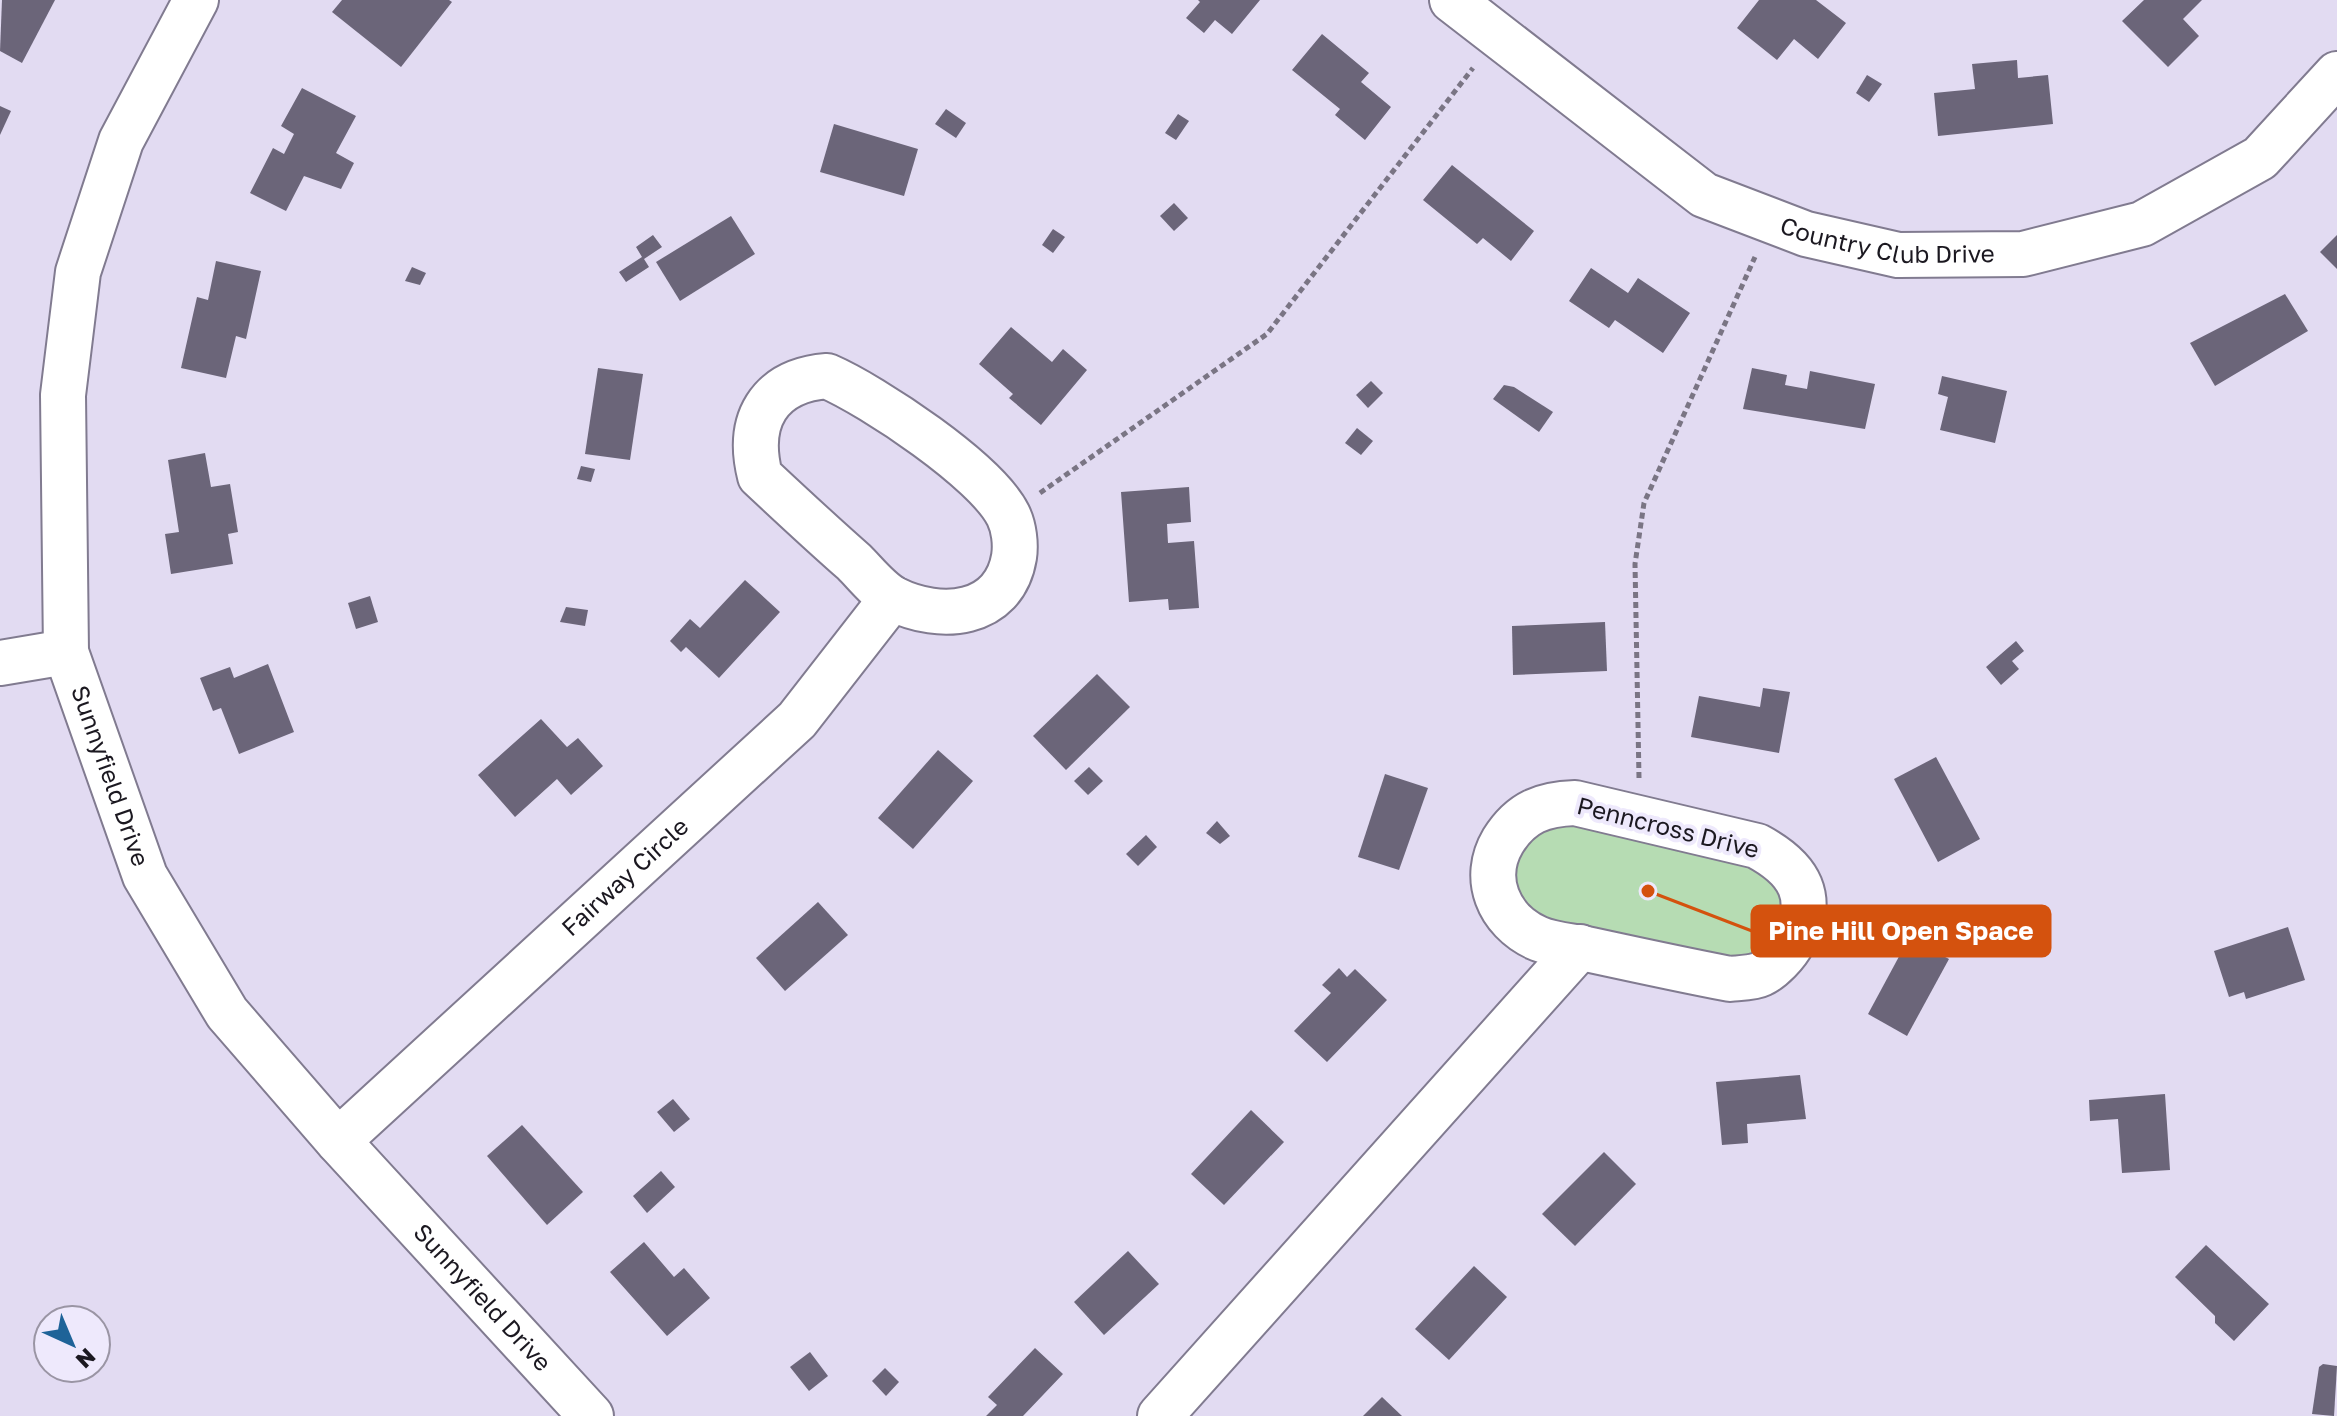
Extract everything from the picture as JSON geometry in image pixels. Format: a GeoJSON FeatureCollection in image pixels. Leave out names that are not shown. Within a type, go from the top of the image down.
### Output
{"type":"FeatureCollection","features":[{"type":"Feature","properties":{"kind":"street","name":"Sunnyfield Drive"},"geometry":{"type":"LineString","coordinates":[[196,0],[121,141],[78,272],[63,395],[66,652],[145,876],[227,1013],[338,1141],[591,1416]]}},
{"type":"Feature","properties":{"kind":"street","name":"Country Club Drive"},"geometry":{"type":"LineString","coordinates":[[1452,0],[1704,195],[1806,234],[1898,255],[2023,254],[2142,224],[2260,158],[2337,74]]}},
{"type":"Feature","properties":{"kind":"street"},"geometry":{"type":"LineString","coordinates":[[827,376],[855,389],[968,470],[1008,515],[1016,545],[1012,569],[999,592],[980,607],[958,612],[930,612],[892,598],[760,476],[754,453],[755,430],[780,391],[800,378],[827,376]]}},
{"type":"Feature","properties":{"kind":"street","name":"Fairway Circle"},"geometry":{"type":"LineString","coordinates":[[338,1141],[797,720],[892,598]]}},
{"type":"Feature","properties":{"kind":"street"},"geometry":{"type":"LineString","coordinates":[[0,663],[66,652]]}},
{"type":"Feature","properties":{"kind":"street","name":"Penncross Drive"},"geometry":{"type":"LineString","coordinates":[[1575,803],[1757,846],[1779,858],[1805,896],[1803,923],[1789,950],[1761,974],[1730,979],[1580,947],[1537,938],[1510,919],[1495,897],[1493,869],[1503,842],[1524,815],[1546,804],[1575,803]]}},
{"type":"Feature","properties":{"kind":"street"},"geometry":{"type":"LineString","coordinates":[[1160,1416],[1580,947]]}},
{"type":"Feature","properties":{"kind":"path"},"geometry":{"type":"LineString","coordinates":[[1008,515],[1267,334],[1497,35]]}},
{"type":"Feature","properties":{"kind":"path"},"geometry":{"type":"LineString","coordinates":[[1640,819],[1635,564],[1644,503],[1771,221]]}},
{"type":"Feature","properties":{"kind":"green space"},"geometry":{"type":"Polygon","coordinates":[[[1570,823],[1758,864],[1784,894],[1775,942],[1738,961],[1561,927],[1530,913],[1511,888],[1515,855],[1537,829],[1570,823]]]}},
{"type":"Feature","properties":{"kind":"building"},"geometry":{"type":"Polygon","coordinates":[[[2,0],[55,0],[22,63],[0,51],[2,0]]]}},
{"type":"Feature","properties":{"kind":"building"},"geometry":{"type":"Polygon","coordinates":[[[342,0],[452,2],[401,67],[332,12],[342,0]]]}},
{"type":"Feature","properties":{"kind":"building"},"geometry":{"type":"Polygon","coordinates":[[[1198,0],[1260,0],[1232,34],[1215,20],[1204,33],[1186,18],[1200,2],[1198,0]]]}},
{"type":"Feature","properties":{"kind":"building"},"geometry":{"type":"Polygon","coordinates":[[[1759,0],[1816,0],[1846,23],[1818,59],[1794,39],[1777,60],[1737,28],[1759,0]]]}},
{"type":"Feature","properties":{"kind":"building"},"geometry":{"type":"Polygon","coordinates":[[[2144,0],[2202,0],[2183,19],[2199,36],[2168,67],[2122,21],[2144,0]]]}},
{"type":"Feature","properties":{"kind":"building"},"geometry":{"type":"Polygon","coordinates":[[[1322,34],[1369,73],[1361,82],[1391,107],[1365,140],[1335,115],[1340,109],[1292,70],[1322,34]]]}},
{"type":"Feature","properties":{"kind":"building"},"geometry":{"type":"Polygon","coordinates":[[[2017,60],[2018,78],[2048,75],[2053,124],[1938,136],[1934,93],[1975,89],[1972,64],[2017,60]]]}},
{"type":"Feature","properties":{"kind":"building"},"geometry":{"type":"Polygon","coordinates":[[[1867,75],[1882,84],[1869,102],[1856,93],[1867,75]]]}},
{"type":"Feature","properties":{"kind":"building"},"geometry":{"type":"Polygon","coordinates":[[[302,88],[356,116],[336,153],[354,163],[341,189],[304,176],[286,211],[250,193],[273,148],[284,154],[294,134],[281,126],[302,88]]]}},
{"type":"Feature","properties":{"kind":"building"},"geometry":{"type":"Polygon","coordinates":[[[0,106],[11,111],[0,135],[0,106]]]}},
{"type":"Feature","properties":{"kind":"building"},"geometry":{"type":"Polygon","coordinates":[[[946,109],[966,123],[956,138],[935,124],[946,109]]]}},
{"type":"Feature","properties":{"kind":"building"},"geometry":{"type":"Polygon","coordinates":[[[1178,114],[1189,121],[1176,140],[1165,133],[1178,114]]]}},
{"type":"Feature","properties":{"kind":"building"},"geometry":{"type":"Polygon","coordinates":[[[834,124],[918,149],[904,196],[820,172],[834,124]]]}},
{"type":"Feature","properties":{"kind":"building"},"geometry":{"type":"Polygon","coordinates":[[[1452,165],[1534,231],[1511,261],[1483,238],[1477,244],[1423,200],[1452,165]]]}},
{"type":"Feature","properties":{"kind":"building"},"geometry":{"type":"Polygon","coordinates":[[[1174,203],[1188,218],[1174,231],[1160,216],[1174,203]]]}},
{"type":"Feature","properties":{"kind":"building"},"geometry":{"type":"Polygon","coordinates":[[[731,216],[755,254],[680,301],[656,262],[731,216]]]}},
{"type":"Feature","properties":{"kind":"building"},"geometry":{"type":"Polygon","coordinates":[[[1053,229],[1065,237],[1053,253],[1042,245],[1053,229]]]}},
{"type":"Feature","properties":{"kind":"building"},"geometry":{"type":"Polygon","coordinates":[[[653,235],[662,247],[644,259],[649,267],[626,282],[619,272],[642,257],[636,247],[653,235]]]}},
{"type":"Feature","properties":{"kind":"building"},"geometry":{"type":"Polygon","coordinates":[[[2337,235],[2337,269],[2320,252],[2337,235]]]}},
{"type":"Feature","properties":{"kind":"building"},"geometry":{"type":"Polygon","coordinates":[[[216,261],[261,271],[246,339],[236,336],[226,378],[181,368],[197,297],[208,300],[216,261]]]}},
{"type":"Feature","properties":{"kind":"building"},"geometry":{"type":"Polygon","coordinates":[[[412,267],[426,273],[420,285],[405,281],[412,267]]]}},
{"type":"Feature","properties":{"kind":"building"},"geometry":{"type":"Polygon","coordinates":[[[1591,268],[1628,293],[1638,278],[1690,313],[1663,353],[1615,320],[1609,328],[1569,301],[1591,268]]]}},
{"type":"Feature","properties":{"kind":"building"},"geometry":{"type":"Polygon","coordinates":[[[2285,294],[2308,331],[2215,386],[2190,343],[2285,294]]]}},
{"type":"Feature","properties":{"kind":"building"},"geometry":{"type":"Polygon","coordinates":[[[1011,327],[1052,362],[1063,349],[1087,370],[1041,425],[1009,398],[1013,394],[979,364],[1011,327]]]}},
{"type":"Feature","properties":{"kind":"building"},"geometry":{"type":"Polygon","coordinates":[[[598,368],[643,374],[630,460],[585,454],[598,368]]]}},
{"type":"Feature","properties":{"kind":"building"},"geometry":{"type":"Polygon","coordinates":[[[1752,368],[1787,375],[1785,385],[1807,389],[1810,371],[1875,384],[1865,429],[1743,409],[1752,368]]]}},
{"type":"Feature","properties":{"kind":"building"},"geometry":{"type":"Polygon","coordinates":[[[1942,376],[2007,391],[1995,443],[1940,430],[1948,397],[1938,394],[1942,376]]]}},
{"type":"Feature","properties":{"kind":"building"},"geometry":{"type":"Polygon","coordinates":[[[1371,381],[1383,393],[1368,408],[1356,395],[1371,381]]]}},
{"type":"Feature","properties":{"kind":"building"},"geometry":{"type":"Polygon","coordinates":[[[1504,385],[1514,387],[1553,412],[1539,432],[1493,399],[1504,385]]]}},
{"type":"Feature","properties":{"kind":"building"},"geometry":{"type":"Polygon","coordinates":[[[1357,428],[1373,441],[1361,455],[1345,443],[1357,428]]]}},
{"type":"Feature","properties":{"kind":"building"},"geometry":{"type":"Polygon","coordinates":[[[205,453],[211,487],[230,484],[238,532],[228,534],[233,564],[171,574],[165,534],[179,532],[168,460],[205,453]]]}},
{"type":"Feature","properties":{"kind":"building"},"geometry":{"type":"Polygon","coordinates":[[[581,466],[595,469],[591,482],[577,479],[581,466]]]}},
{"type":"Feature","properties":{"kind":"building"},"geometry":{"type":"Polygon","coordinates":[[[1189,487],[1191,522],[1167,524],[1168,543],[1194,541],[1199,608],[1169,610],[1168,599],[1129,602],[1121,492],[1189,487]]]}},
{"type":"Feature","properties":{"kind":"building"},"geometry":{"type":"Polygon","coordinates":[[[745,580],[780,612],[719,678],[686,647],[681,652],[670,641],[690,619],[700,628],[745,580]]]}},
{"type":"Feature","properties":{"kind":"building"},"geometry":{"type":"Polygon","coordinates":[[[370,596],[378,622],[356,629],[348,603],[370,596]]]}},
{"type":"Feature","properties":{"kind":"building"},"geometry":{"type":"Polygon","coordinates":[[[566,607],[588,610],[585,626],[560,622],[566,607]]]}},
{"type":"Feature","properties":{"kind":"building"},"geometry":{"type":"Polygon","coordinates":[[[1605,622],[1607,671],[1513,675],[1512,626],[1605,622]]]}},
{"type":"Feature","properties":{"kind":"building"},"geometry":{"type":"Polygon","coordinates":[[[2016,641],[2024,651],[2012,661],[2019,669],[2001,685],[1986,667],[2016,641]]]}},
{"type":"Feature","properties":{"kind":"building"},"geometry":{"type":"Polygon","coordinates":[[[268,664],[294,732],[239,754],[221,708],[213,711],[200,678],[230,667],[234,678],[268,664]]]}},
{"type":"Feature","properties":{"kind":"building"},"geometry":{"type":"Polygon","coordinates":[[[1097,674],[1130,707],[1066,770],[1033,736],[1097,674]]]}},
{"type":"Feature","properties":{"kind":"building"},"geometry":{"type":"Polygon","coordinates":[[[1763,688],[1790,692],[1779,753],[1691,737],[1699,696],[1760,707],[1763,688]]]}},
{"type":"Feature","properties":{"kind":"building"},"geometry":{"type":"Polygon","coordinates":[[[541,719],[567,747],[578,738],[603,766],[571,795],[557,779],[515,817],[478,775],[541,719]]]}},
{"type":"Feature","properties":{"kind":"building"},"geometry":{"type":"Polygon","coordinates":[[[938,750],[973,781],[913,849],[878,818],[938,750]]]}},
{"type":"Feature","properties":{"kind":"building"},"geometry":{"type":"Polygon","coordinates":[[[1936,757],[1980,839],[1938,862],[1894,779],[1936,757]]]}},
{"type":"Feature","properties":{"kind":"building"},"geometry":{"type":"Polygon","coordinates":[[[1089,767],[1103,781],[1088,795],[1074,781],[1089,767]]]}},
{"type":"Feature","properties":{"kind":"building"},"geometry":{"type":"Polygon","coordinates":[[[1385,774],[1428,788],[1399,870],[1358,857],[1385,774]]]}},
{"type":"Feature","properties":{"kind":"building"},"geometry":{"type":"Polygon","coordinates":[[[1217,821],[1230,836],[1220,844],[1206,833],[1217,821]]]}},
{"type":"Feature","properties":{"kind":"building"},"geometry":{"type":"Polygon","coordinates":[[[1146,835],[1157,847],[1138,866],[1126,854],[1146,835]]]}},
{"type":"Feature","properties":{"kind":"building"},"geometry":{"type":"Polygon","coordinates":[[[818,902],[848,935],[785,991],[756,958],[818,902]]]}},
{"type":"Feature","properties":{"kind":"building"},"geometry":{"type":"Polygon","coordinates":[[[2288,927],[2305,980],[2246,999],[2244,992],[2229,997],[2214,951],[2288,927]]]}},
{"type":"Feature","properties":{"kind":"building"},"geometry":{"type":"Polygon","coordinates":[[[1909,938],[1949,959],[1907,1036],[1868,1014],[1909,938]]]}},
{"type":"Feature","properties":{"kind":"building"},"geometry":{"type":"Polygon","coordinates":[[[1339,968],[1347,977],[1355,969],[1387,1000],[1327,1062],[1294,1031],[1331,993],[1322,985],[1339,968]]]}},
{"type":"Feature","properties":{"kind":"building"},"geometry":{"type":"Polygon","coordinates":[[[1800,1075],[1806,1119],[1747,1124],[1748,1143],[1722,1145],[1716,1082],[1800,1075]]]}},
{"type":"Feature","properties":{"kind":"building"},"geometry":{"type":"Polygon","coordinates":[[[2165,1094],[2170,1170],[2122,1173],[2118,1119],[2090,1121],[2089,1100],[2165,1094]]]}},
{"type":"Feature","properties":{"kind":"building"},"geometry":{"type":"Polygon","coordinates":[[[673,1099],[690,1119],[674,1132],[657,1112],[673,1099]]]}},
{"type":"Feature","properties":{"kind":"building"},"geometry":{"type":"Polygon","coordinates":[[[1251,1110],[1284,1142],[1224,1205],[1191,1174],[1251,1110]]]}},
{"type":"Feature","properties":{"kind":"building"},"geometry":{"type":"Polygon","coordinates":[[[522,1125],[583,1192],[547,1225],[487,1156],[522,1125]]]}},
{"type":"Feature","properties":{"kind":"building"},"geometry":{"type":"Polygon","coordinates":[[[1604,1152],[1636,1184],[1575,1246],[1542,1214],[1604,1152]]]}},
{"type":"Feature","properties":{"kind":"building"},"geometry":{"type":"Polygon","coordinates":[[[661,1171],[675,1187],[647,1213],[633,1196],[661,1171]]]}},
{"type":"Feature","properties":{"kind":"building"},"geometry":{"type":"Polygon","coordinates":[[[644,1242],[674,1277],[684,1268],[710,1298],[667,1336],[610,1272],[644,1242]]]}},
{"type":"Feature","properties":{"kind":"building"},"geometry":{"type":"Polygon","coordinates":[[[2206,1245],[2269,1304],[2234,1341],[2215,1323],[2215,1316],[2175,1277],[2206,1245]]]}},
{"type":"Feature","properties":{"kind":"building"},"geometry":{"type":"Polygon","coordinates":[[[1128,1251],[1159,1284],[1104,1335],[1074,1302],[1128,1251]]]}},
{"type":"Feature","properties":{"kind":"building"},"geometry":{"type":"Polygon","coordinates":[[[1474,1266],[1507,1297],[1449,1360],[1415,1329],[1474,1266]]]}},
{"type":"Feature","properties":{"kind":"building"},"geometry":{"type":"Polygon","coordinates":[[[1035,1348],[1063,1374],[1023,1416],[986,1416],[997,1405],[988,1397],[1035,1348]]]}},
{"type":"Feature","properties":{"kind":"building"},"geometry":{"type":"Polygon","coordinates":[[[810,1352],[828,1376],[809,1391],[790,1367],[810,1352]]]}},
{"type":"Feature","properties":{"kind":"building"},"geometry":{"type":"Polygon","coordinates":[[[2323,1364],[2337,1366],[2334,1416],[2312,1414],[2319,1367],[2323,1364]]]}},
{"type":"Feature","properties":{"kind":"building"},"geometry":{"type":"Polygon","coordinates":[[[885,1368],[899,1382],[886,1396],[872,1381],[885,1368]]]}},
{"type":"Feature","properties":{"kind":"building"},"geometry":{"type":"Polygon","coordinates":[[[1382,1397],[1402,1416],[1363,1416],[1382,1397]]]}},
{"type":"Feature","properties":{"kind":"place","name":"Pine Hill Open Space"},"geometry":{"type":"Point","coordinates":[1648,891]}}]}
